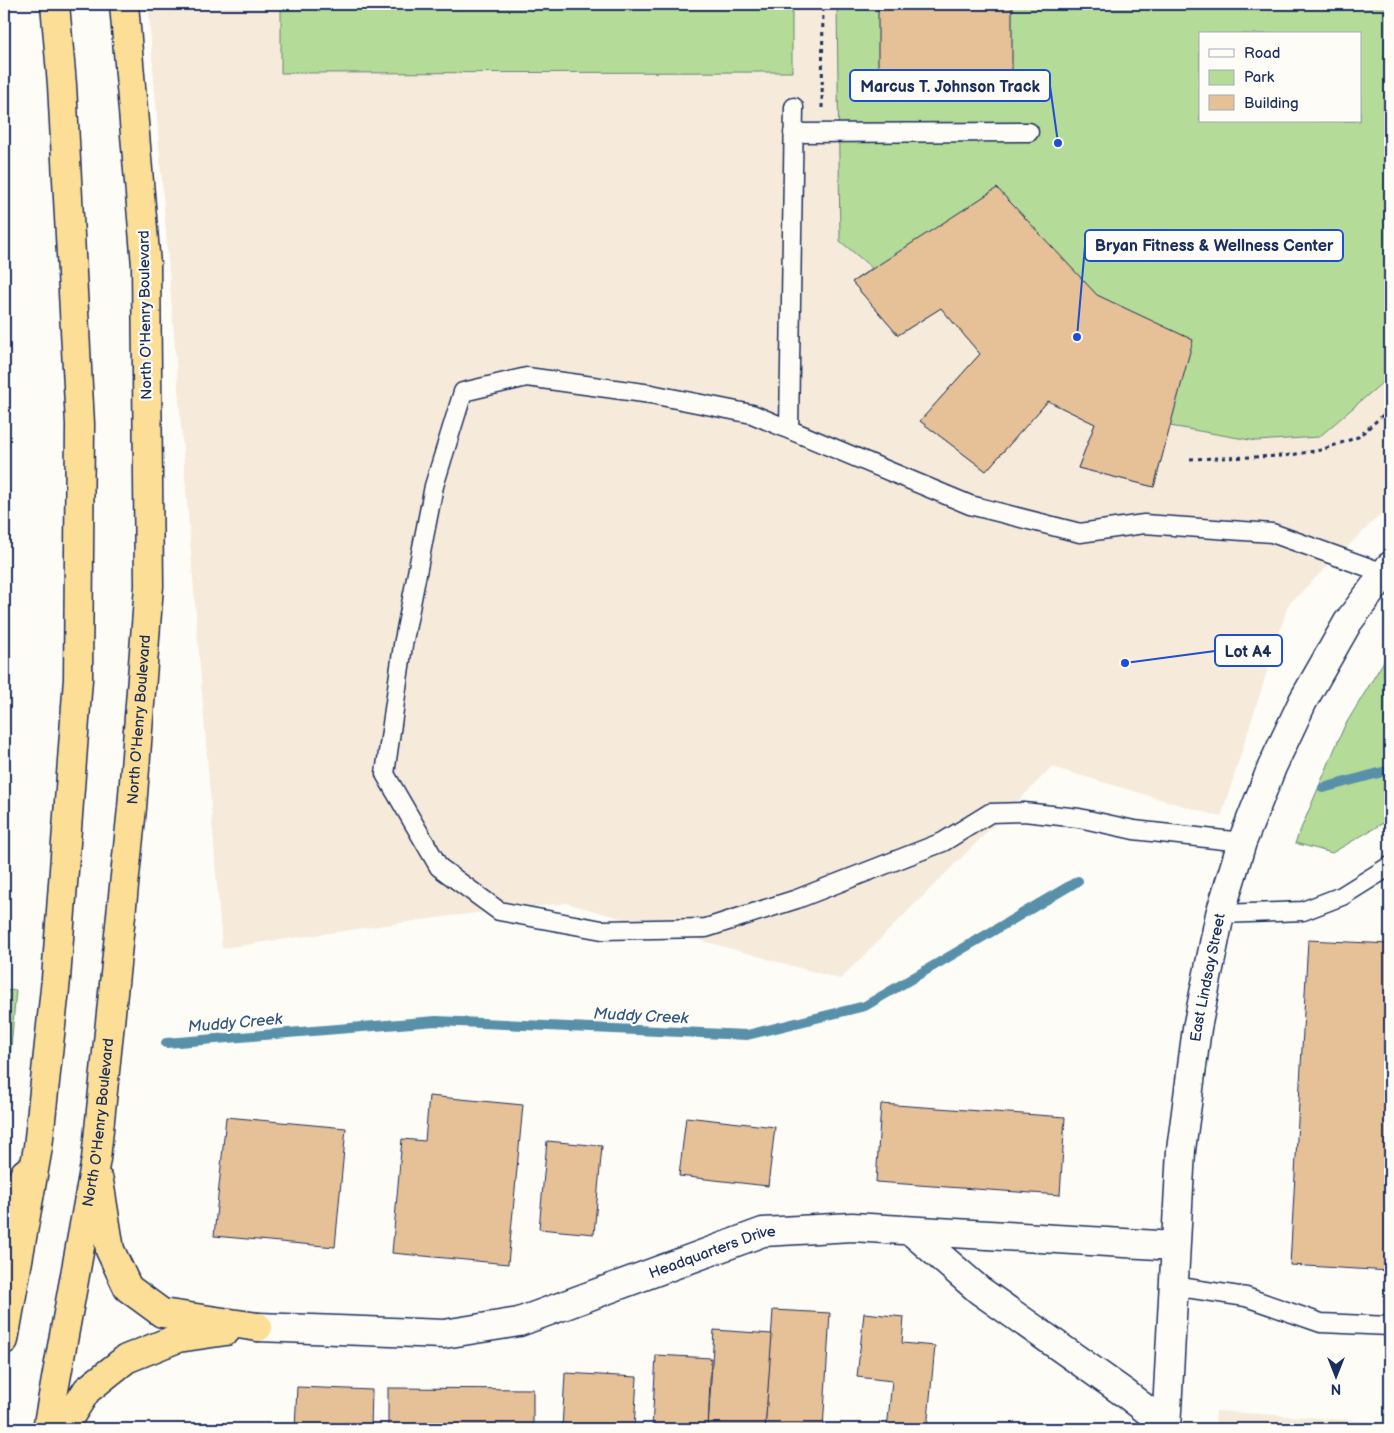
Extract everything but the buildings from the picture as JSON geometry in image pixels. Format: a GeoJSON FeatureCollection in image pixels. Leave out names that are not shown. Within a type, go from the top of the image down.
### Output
{"type":"FeatureCollection","features":[{"type":"Feature","properties":{"kind":"highway"},"geometry":{"type":"LineString","coordinates":[[4,1340],[38,1147],[56,979],[78,679],[80,424],[63,95],[55,4]]}},
{"type":"Feature","properties":{"kind":"highway","name":"North O'Henry Boulevard"},"geometry":{"type":"LineString","coordinates":[[47,1429],[96,1159],[132,808],[148,586],[146,265],[124,4]]}},
{"type":"Feature","properties":{"kind":"highway"},"geometry":{"type":"LineString","coordinates":[[4,1215],[38,1147]]}},
{"type":"Feature","properties":{"kind":"highway"},"geometry":{"type":"LineString","coordinates":[[96,1159],[110,1250],[128,1288],[162,1313],[258,1327]]}},
{"type":"Feature","properties":{"kind":"highway"},"geometry":{"type":"LineString","coordinates":[[62,1429],[87,1390],[126,1359],[178,1338],[258,1327]]}},
{"type":"Feature","properties":{"kind":"main road","name":"East Lindsay Street"},"geometry":{"type":"LineString","coordinates":[[1166,1427],[1181,1150],[1197,1028],[1220,914],[1242,842],[1272,767],[1303,701],[1348,622],[1387,569]]}},
{"type":"Feature","properties":{"kind":"main road","name":"Headquarters Drive"},"geometry":{"type":"LineString","coordinates":[[258,1327],[444,1334],[518,1322],[763,1232],[852,1227],[1175,1246]]}},
{"type":"Feature","properties":{"kind":"main road"},"geometry":{"type":"LineString","coordinates":[[910,1231],[979,1290],[1126,1394],[1166,1427]]}},
{"type":"Feature","properties":{"kind":"lane"},"geometry":{"type":"LineString","coordinates":[[789,429],[794,107]]}},
{"type":"Feature","properties":{"kind":"lane"},"geometry":{"type":"LineString","coordinates":[[793,133],[1029,132]]}},
{"type":"Feature","properties":{"kind":"lane"},"geometry":{"type":"LineString","coordinates":[[1242,842],[1134,830],[1079,818],[1033,813],[990,813],[943,842],[797,899],[706,928],[602,930],[499,911],[439,867],[385,774],[403,645],[434,486],[463,392],[527,377],[651,394],[752,414],[970,505],[1080,533],[1144,524],[1272,533],[1387,569]]}},
{"type":"Feature","properties":{"kind":"lane"},"geometry":{"type":"LineString","coordinates":[[1220,914],[1303,911],[1342,896],[1390,866]]}},
{"type":"Feature","properties":{"kind":"lane"},"geometry":{"type":"LineString","coordinates":[[1173,1286],[1246,1297],[1321,1323],[1390,1326]]}},
{"type":"Feature","properties":{"kind":"path"},"geometry":{"type":"LineString","coordinates":[[822,109],[823,4]]}},
{"type":"Feature","properties":{"kind":"path"},"geometry":{"type":"LineString","coordinates":[[1190,460],[1284,456],[1321,450],[1358,437],[1390,409]]}},
{"type":"Feature","properties":{"kind":"shaded area"},"geometry":{"type":"Polygon","coordinates":[[[148,4],[1390,4],[1390,505],[1288,605],[1221,817],[1052,767],[840,979],[566,903],[450,916],[222,948],[148,4]]]}},
{"type":"Feature","properties":{"kind":"shaded area"},"geometry":{"type":"Polygon","coordinates":[[[1216,1411],[1390,1423],[1390,1429],[1215,1429],[1216,1411]]]}},
{"type":"Feature","properties":{"kind":"green space"},"geometry":{"type":"Polygon","coordinates":[[[281,4],[792,4],[792,72],[281,73],[281,4]]]}},
{"type":"Feature","properties":{"kind":"green space"},"geometry":{"type":"Polygon","coordinates":[[[837,4],[1390,4],[1390,376],[1319,437],[1256,441],[1170,426],[1154,487],[1078,468],[1095,424],[1048,401],[986,471],[920,421],[980,354],[941,308],[898,335],[852,282],[872,268],[840,241],[837,4]]]}},
{"type":"Feature","properties":{"kind":"green space"},"geometry":{"type":"Polygon","coordinates":[[[1390,651],[1390,819],[1332,853],[1295,843],[1344,727],[1390,651]]]}},
{"type":"Feature","properties":{"kind":"green space"},"geometry":{"type":"Polygon","coordinates":[[[16,990],[4,1128],[4,991],[16,990]]]}},
{"type":"Feature","properties":{"kind":"waterway","name":"Muddy Creek"},"geometry":{"type":"LineString","coordinates":[[1323,788],[1390,770]]}},
{"type":"Feature","properties":{"kind":"waterway","name":"Muddy Creek"},"geometry":{"type":"LineString","coordinates":[[166,1043],[436,1021],[747,1035],[865,1006],[1078,881]]}},
{"type":"Feature","properties":{"kind":"place","name":"Marcus T. Johnson Track"},"geometry":{"type":"Point","coordinates":[1058,143]}},
{"type":"Feature","properties":{"kind":"place","name":"Bryan Fitness & Wellness Center"},"geometry":{"type":"Point","coordinates":[1077,337]}},
{"type":"Feature","properties":{"kind":"place","name":"Lot A4"},"geometry":{"type":"Point","coordinates":[1125,663]}}]}
